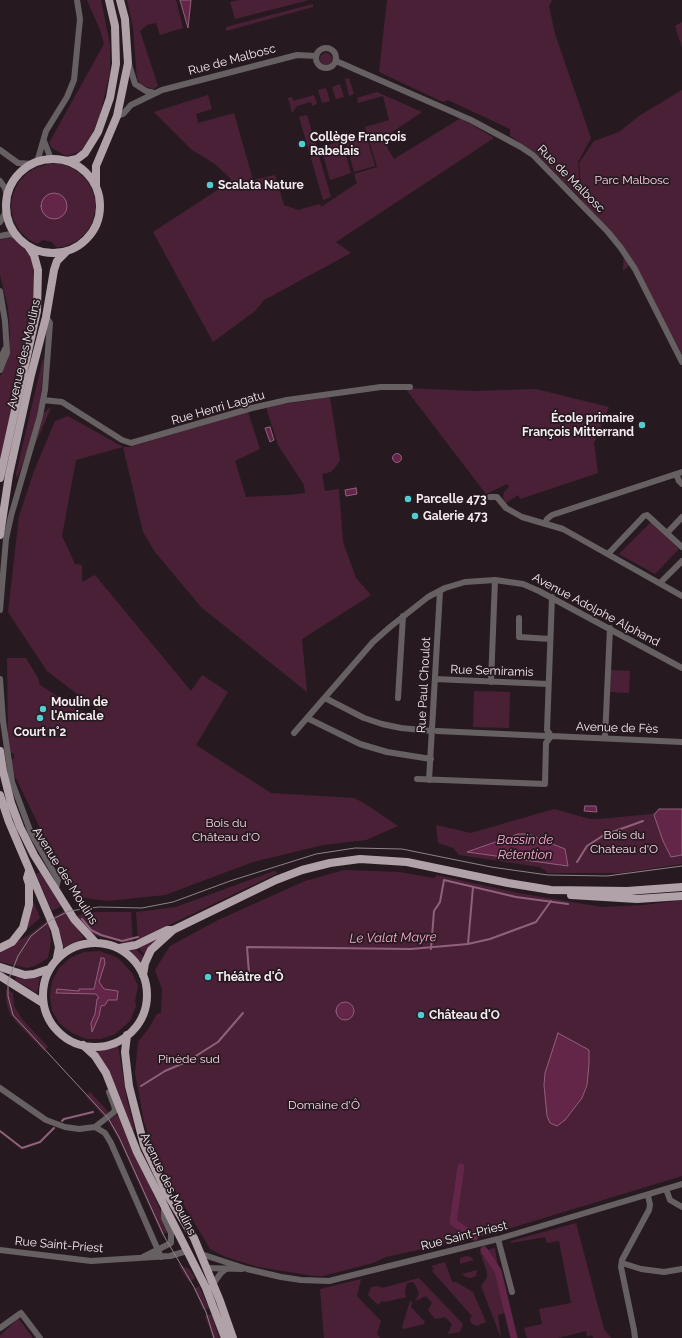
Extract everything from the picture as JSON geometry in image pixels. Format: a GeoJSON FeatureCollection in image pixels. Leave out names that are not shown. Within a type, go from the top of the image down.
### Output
{"type":"FeatureCollection","features":[{"type":"Feature","properties":{"kind":"main road"},"geometry":{"type":"LineString","coordinates":[[109,0],[115,26],[116,64],[110,98],[98,132],[85,153],[77,159],[67,161],[51,159],[34,163],[24,170],[14,180],[7,198],[6,210],[11,227],[27,246],[43,252],[66,252],[83,243],[95,228],[99,217],[100,204],[96,186],[96,166],[117,116],[128,63],[125,19],[120,0]]}},
{"type":"Feature","properties":{"kind":"main road"},"geometry":{"type":"LineString","coordinates":[[67,161],[84,170],[96,186]]}},
{"type":"Feature","properties":{"kind":"main road","name":"Avenue des Moulins"},"geometry":{"type":"LineString","coordinates":[[0,478],[37,311],[38,270],[34,255],[27,246]]}},
{"type":"Feature","properties":{"kind":"main road","name":"Avenue des Moulins"},"geometry":{"type":"LineString","coordinates":[[0,535],[9,475],[31,375],[46,317],[54,270],[57,261],[66,252]]}},
{"type":"Feature","properties":{"kind":"main road","name":"Avenue des Moulins"},"geometry":{"type":"LineString","coordinates":[[0,751],[11,803],[20,827],[34,854],[80,928],[95,942]]}},
{"type":"Feature","properties":{"kind":"main road","name":"Avenue des Moulins"},"geometry":{"type":"LineString","coordinates":[[0,795],[8,822],[55,930],[59,947],[58,958]]}},
{"type":"Feature","properties":{"kind":"main road"},"geometry":{"type":"LineString","coordinates":[[143,975],[145,963],[152,950],[173,930],[276,880],[312,867],[345,861],[378,859],[407,862],[508,884],[551,890],[627,891],[682,887]]}},
{"type":"Feature","properties":{"kind":"main road"},"geometry":{"type":"LineString","coordinates":[[0,948],[12,942],[23,928],[29,905],[29,884],[27,878],[30,870]]}},
{"type":"Feature","properties":{"kind":"main road"},"geometry":{"type":"LineString","coordinates":[[551,890],[560,894],[605,898],[638,899],[682,896]]}},
{"type":"Feature","properties":{"kind":"main road"},"geometry":{"type":"LineString","coordinates":[[119,948],[136,945],[167,930],[173,930]]}},
{"type":"Feature","properties":{"kind":"main road"},"geometry":{"type":"LineString","coordinates":[[95,942],[119,948],[134,960],[143,975],[147,989],[145,1010],[135,1028],[127,1035],[106,1045],[83,1045],[68,1040],[57,1030],[48,1018],[43,1003],[45,980],[49,969],[58,958],[74,947],[95,942]]}},
{"type":"Feature","properties":{"kind":"main road"},"geometry":{"type":"LineString","coordinates":[[0,967],[25,975],[34,974],[49,969]]}},
{"type":"Feature","properties":{"kind":"main road"},"geometry":{"type":"LineString","coordinates":[[0,976],[43,1003]]}},
{"type":"Feature","properties":{"kind":"main road","name":"Avenue des Moulins"},"geometry":{"type":"LineString","coordinates":[[127,1035],[125,1052],[130,1086],[144,1145],[155,1172],[194,1238],[207,1268],[233,1338]]}},
{"type":"Feature","properties":{"kind":"main road","name":"Avenue des Moulins"},"geometry":{"type":"LineString","coordinates":[[83,1045],[95,1056],[107,1077],[137,1152],[212,1302],[225,1338]]}},
{"type":"Feature","properties":{"kind":"main road"},"geometry":{"type":"LineString","coordinates":[[182,1242],[187,1241],[201,1254]]}},
{"type":"Feature","properties":{"kind":"main road"},"geometry":{"type":"LineString","coordinates":[[191,1259],[202,1268],[207,1268]]}},
{"type":"Feature","properties":{"kind":"street"},"geometry":{"type":"LineString","coordinates":[[0,150],[18,163],[34,163],[44,141],[46,131],[67,97],[74,80],[80,19],[77,0]]}},
{"type":"Feature","properties":{"kind":"street","name":"Rue de Malbosc"},"geometry":{"type":"LineString","coordinates":[[117,116],[123,114],[131,105],[154,93],[297,54],[316,56],[319,50],[327,48],[336,54],[336,61],[471,120],[533,156],[608,232],[635,269],[682,362]]}},
{"type":"Feature","properties":{"kind":"street"},"geometry":{"type":"LineString","coordinates":[[316,56],[317,63],[322,68],[329,68],[336,61]]}},
{"type":"Feature","properties":{"kind":"street"},"geometry":{"type":"LineString","coordinates":[[128,63],[136,84],[146,91],[154,93]]}},
{"type":"Feature","properties":{"kind":"street"},"geometry":{"type":"LineString","coordinates":[[44,141],[51,159]]}},
{"type":"Feature","properties":{"kind":"street"},"geometry":{"type":"LineString","coordinates":[[0,181],[5,188],[7,198]]}},
{"type":"Feature","properties":{"kind":"street"},"geometry":{"type":"LineString","coordinates":[[0,222],[6,210]]}},
{"type":"Feature","properties":{"kind":"street"},"geometry":{"type":"LineString","coordinates":[[0,236],[10,234],[18,237]]}},
{"type":"Feature","properties":{"kind":"street"},"geometry":{"type":"LineString","coordinates":[[0,291],[5,321],[5,349],[7,353],[6,360],[0,370]]}},
{"type":"Feature","properties":{"kind":"street"},"geometry":{"type":"LineString","coordinates":[[0,610],[6,539],[11,516],[34,439],[43,400],[50,323],[46,317]]}},
{"type":"Feature","properties":{"kind":"street"},"geometry":{"type":"LineString","coordinates":[[0,360],[5,349]]}},
{"type":"Feature","properties":{"kind":"street","name":"Rue Henri Lagatu"},"geometry":{"type":"LineString","coordinates":[[43,400],[62,402],[122,440],[131,443],[252,408],[287,400],[381,387],[410,387]]}},
{"type":"Feature","properties":{"kind":"street"},"geometry":{"type":"LineString","coordinates":[[545,523],[546,519],[552,515],[679,473],[679,481],[682,484]]}},
{"type":"Feature","properties":{"kind":"street"},"geometry":{"type":"LineString","coordinates":[[490,497],[497,497],[506,508],[522,517],[563,529],[682,596]]}},
{"type":"Feature","properties":{"kind":"street"},"geometry":{"type":"LineString","coordinates":[[608,554],[644,516],[650,516],[682,547]]}},
{"type":"Feature","properties":{"kind":"street"},"geometry":{"type":"LineString","coordinates":[[667,533],[682,517]]}},
{"type":"Feature","properties":{"kind":"street"},"geometry":{"type":"LineString","coordinates":[[660,583],[682,561]]}},
{"type":"Feature","properties":{"kind":"street"},"geometry":{"type":"LineString","coordinates":[[491,682],[495,580]]}},
{"type":"Feature","properties":{"kind":"street","name":"Avenue Adolphe Alphand"},"geometry":{"type":"LineString","coordinates":[[294,733],[373,642],[403,616],[440,591],[465,582],[495,580],[523,584],[552,597],[682,668]]}},
{"type":"Feature","properties":{"kind":"street","name":"Rue Paul Choulot"},"geometry":{"type":"LineString","coordinates":[[429,780],[434,731],[435,679],[440,591]]}},
{"type":"Feature","properties":{"kind":"street"},"geometry":{"type":"LineString","coordinates":[[417,779],[545,784],[546,743],[548,736],[548,684],[552,597]]}},
{"type":"Feature","properties":{"kind":"street"},"geometry":{"type":"LineString","coordinates":[[398,698],[403,616]]}},
{"type":"Feature","properties":{"kind":"street"},"geometry":{"type":"LineString","coordinates":[[519,618],[519,637],[550,639]]}},
{"type":"Feature","properties":{"kind":"street"},"geometry":{"type":"LineString","coordinates":[[605,738],[610,628]]}},
{"type":"Feature","properties":{"kind":"street"},"geometry":{"type":"LineString","coordinates":[[0,679],[3,721],[12,782],[18,804],[30,833],[58,880],[56,888]]}},
{"type":"Feature","properties":{"kind":"street","name":"Rue Semiramis"},"geometry":{"type":"LineString","coordinates":[[435,679],[548,684]]}},
{"type":"Feature","properties":{"kind":"street","name":"Avenue de Fès"},"geometry":{"type":"LineString","coordinates":[[325,698],[364,718],[400,728],[434,731],[682,742]]}},
{"type":"Feature","properties":{"kind":"street"},"geometry":{"type":"LineString","coordinates":[[308,718],[360,744],[387,752],[431,759]]}},
{"type":"Feature","properties":{"kind":"street"},"geometry":{"type":"LineString","coordinates":[[0,1088],[46,1120],[65,1127],[79,1129],[95,1127],[111,1116],[115,1110],[107,1077]]}},
{"type":"Feature","properties":{"kind":"street"},"geometry":{"type":"LineString","coordinates":[[95,1127],[105,1133],[111,1143],[161,1257]]}},
{"type":"Feature","properties":{"kind":"street","name":"Rue Saint-Priest"},"geometry":{"type":"LineString","coordinates":[[201,1254],[247,1269],[301,1280],[329,1281],[498,1240],[682,1184]]}},
{"type":"Feature","properties":{"kind":"street"},"geometry":{"type":"LineString","coordinates":[[666,1189],[670,1200],[682,1207]]}},
{"type":"Feature","properties":{"kind":"street"},"geometry":{"type":"LineString","coordinates":[[635,1338],[622,1264],[649,1210],[650,1205],[648,1195]]}},
{"type":"Feature","properties":{"kind":"street"},"geometry":{"type":"LineString","coordinates":[[164,1207],[164,1218],[171,1233],[172,1243]]}},
{"type":"Feature","properties":{"kind":"street"},"geometry":{"type":"LineString","coordinates":[[498,1240],[512,1292]]}},
{"type":"Feature","properties":{"kind":"street","name":"Rue Saint-Priest"},"geometry":{"type":"LineString","coordinates":[[140,1258],[172,1243],[182,1242]]}},
{"type":"Feature","properties":{"kind":"street","name":"Rue Saint-Priest"},"geometry":{"type":"LineString","coordinates":[[0,1250],[91,1261],[161,1257],[176,1255],[187,1251]]}},
{"type":"Feature","properties":{"kind":"street"},"geometry":{"type":"LineString","coordinates":[[622,1264],[641,1269],[664,1272],[682,1269]]}},
{"type":"Feature","properties":{"kind":"street","name":"Rue Saint-Priest"},"geometry":{"type":"LineString","coordinates":[[207,1268],[226,1270],[247,1269]]}},
{"type":"Feature","properties":{"kind":"street"},"geometry":{"type":"LineString","coordinates":[[213,1284],[221,1273],[226,1270]]}},
{"type":"Feature","properties":{"kind":"street"},"geometry":{"type":"LineString","coordinates":[[0,1328],[21,1313],[40,1338]]}},
{"type":"Feature","properties":{"kind":"green space"},"geometry":{"type":"Polygon","coordinates":[[[87,0],[101,0],[110,45],[110,72],[100,115],[92,134],[82,151],[66,156],[52,148],[49,143],[104,44],[100,30],[87,0]]]}},
{"type":"Feature","properties":{"kind":"green space"},"geometry":{"type":"Polygon","coordinates":[[[127,0],[176,0],[183,28],[160,35],[156,23],[147,25],[140,31],[158,86],[153,89],[141,85],[137,79],[133,28],[127,0]]]}},
{"type":"Feature","properties":{"kind":"green space"},"geometry":{"type":"Polygon","coordinates":[[[239,0],[309,0],[235,19],[230,2],[239,0]]]}},
{"type":"Feature","properties":{"kind":"green space"},"geometry":{"type":"Polygon","coordinates":[[[387,0],[552,0],[549,6],[555,34],[591,138],[578,162],[581,199],[535,152],[510,136],[510,129],[448,100],[443,102],[379,72],[387,0]]]}},
{"type":"Feature","properties":{"kind":"green space"},"geometry":{"type":"Polygon","coordinates":[[[313,4],[313,7],[226,31],[226,27],[313,4]]]}},
{"type":"Feature","properties":{"kind":"green space"},"geometry":{"type":"Polygon","coordinates":[[[682,22],[682,48],[675,26],[682,22]]]}},
{"type":"Feature","properties":{"kind":"green space"},"geometry":{"type":"Polygon","coordinates":[[[328,53],[331,54],[331,64],[324,65],[321,64],[320,57],[321,54],[328,53]]]}},
{"type":"Feature","properties":{"kind":"green space"},"geometry":{"type":"Polygon","coordinates":[[[349,78],[354,94],[349,96],[345,79],[349,78]]]}},
{"type":"Feature","properties":{"kind":"green space"},"geometry":{"type":"Polygon","coordinates":[[[340,84],[344,97],[336,99],[332,87],[340,84]]]}},
{"type":"Feature","properties":{"kind":"green space"},"geometry":{"type":"Polygon","coordinates":[[[326,88],[330,101],[322,103],[318,90],[326,88]]]}},
{"type":"Feature","properties":{"kind":"green space","name":"Parc Malbosc"},"geometry":{"type":"Polygon","coordinates":[[[682,90],[682,354],[633,262],[623,271],[624,247],[582,201],[579,163],[594,141],[619,132],[639,116],[682,90]]]}},
{"type":"Feature","properties":{"kind":"green space"},"geometry":{"type":"Polygon","coordinates":[[[377,92],[422,112],[382,139],[394,159],[461,118],[494,138],[336,242],[351,253],[264,300],[255,311],[213,342],[153,232],[216,191],[231,179],[215,164],[192,150],[154,112],[208,95],[212,109],[196,114],[198,123],[234,113],[253,180],[275,175],[284,205],[298,210],[320,204],[321,207],[357,183],[354,174],[377,167],[365,127],[389,120],[383,96],[358,103],[357,98],[377,92]]]}},
{"type":"Feature","properties":{"kind":"green space"},"geometry":{"type":"Polygon","coordinates":[[[314,95],[317,104],[312,106],[311,102],[297,106],[292,113],[288,98],[292,97],[293,101],[314,95]]]}},
{"type":"Feature","properties":{"kind":"green space"},"geometry":{"type":"Polygon","coordinates":[[[307,115],[331,197],[323,200],[299,117],[307,115]]]}},
{"type":"Feature","properties":{"kind":"green space"},"geometry":{"type":"Polygon","coordinates":[[[366,134],[375,166],[354,172],[345,140],[366,134]]]}},
{"type":"Feature","properties":{"kind":"green space"},"geometry":{"type":"Polygon","coordinates":[[[342,141],[351,173],[330,180],[321,147],[342,141]]]}},
{"type":"Feature","properties":{"kind":"green space"},"geometry":{"type":"Polygon","coordinates":[[[50,164],[62,164],[74,169],[84,177],[91,187],[95,199],[95,211],[92,223],[85,234],[75,242],[63,247],[56,247],[52,242],[43,240],[37,244],[28,239],[19,230],[13,219],[11,206],[13,194],[18,183],[27,173],[37,167],[50,164]]]}},
{"type":"Feature","properties":{"kind":"green space"},"geometry":{"type":"Polygon","coordinates":[[[9,237],[16,240],[30,255],[33,267],[35,296],[33,321],[0,467],[0,377],[8,360],[10,334],[8,307],[0,275],[0,240],[9,237]]]}},
{"type":"Feature","properties":{"kind":"green space"},"geometry":{"type":"Polygon","coordinates":[[[43,358],[44,362],[39,411],[32,439],[17,478],[16,474],[43,358]]]}},
{"type":"Feature","properties":{"kind":"green space"},"geometry":{"type":"Polygon","coordinates":[[[405,388],[475,391],[536,389],[609,407],[594,443],[598,473],[520,499],[518,495],[506,503],[503,497],[504,492],[509,487],[507,484],[486,494],[405,388]]]}},
{"type":"Feature","properties":{"kind":"green space"},"geometry":{"type":"Polygon","coordinates":[[[330,397],[340,461],[331,472],[322,474],[325,491],[339,489],[343,542],[356,578],[371,595],[302,639],[307,692],[201,607],[155,552],[143,532],[123,447],[130,447],[248,412],[260,449],[235,461],[246,497],[305,493],[304,485],[278,445],[266,407],[330,397]]]}},
{"type":"Feature","properties":{"kind":"green space"},"geometry":{"type":"Polygon","coordinates":[[[50,407],[50,410],[31,454],[44,413],[50,407]]]}},
{"type":"Feature","properties":{"kind":"green space","name":"Bois du Château d'O"},"geometry":{"type":"Polygon","coordinates":[[[68,416],[123,447],[76,460],[62,536],[75,564],[82,565],[82,582],[95,575],[191,691],[202,675],[228,692],[196,745],[271,793],[354,798],[398,826],[366,840],[323,845],[253,862],[165,895],[108,901],[78,897],[54,857],[12,770],[11,761],[14,758],[14,754],[9,752],[7,658],[26,658],[38,678],[40,685],[94,719],[102,713],[47,671],[8,612],[19,516],[34,471],[55,421],[68,416]]]}},
{"type":"Feature","properties":{"kind":"green space"},"geometry":{"type":"Polygon","coordinates":[[[651,522],[679,549],[655,574],[619,554],[651,522]]]}},
{"type":"Feature","properties":{"kind":"green space"},"geometry":{"type":"Polygon","coordinates":[[[611,670],[630,671],[629,693],[610,692],[611,670]]]}},
{"type":"Feature","properties":{"kind":"green space"},"geometry":{"type":"Polygon","coordinates":[[[474,691],[510,692],[509,728],[473,727],[474,691]]]}},
{"type":"Feature","properties":{"kind":"green space","name":"Bois du Chateau d'O"},"geometry":{"type":"Polygon","coordinates":[[[554,809],[590,819],[652,814],[659,809],[682,810],[682,864],[622,873],[547,873],[539,867],[459,855],[453,848],[438,843],[436,825],[471,833],[554,809]]]}},
{"type":"Feature","properties":{"kind":"green space","name":"Domaine d'Ô"},"geometry":{"type":"Polygon","coordinates":[[[344,870],[399,872],[434,878],[437,875],[518,893],[602,907],[644,905],[682,900],[682,1176],[488,1235],[386,1257],[373,1263],[323,1276],[314,1276],[258,1267],[226,1257],[210,1249],[158,1162],[144,1122],[135,1073],[138,1042],[149,1028],[157,1014],[161,1013],[162,989],[155,970],[170,946],[218,920],[305,881],[344,870]]]}},
{"type":"Feature","properties":{"kind":"green space"},"geometry":{"type":"Polygon","coordinates":[[[274,871],[278,873],[138,940],[136,912],[176,907],[274,871]]]}},
{"type":"Feature","properties":{"kind":"green space"},"geometry":{"type":"Polygon","coordinates":[[[40,872],[62,906],[52,911],[36,874],[40,872]]]}},
{"type":"Feature","properties":{"kind":"green space"},"geometry":{"type":"Polygon","coordinates":[[[32,898],[40,918],[25,931],[32,898]]]}},
{"type":"Feature","properties":{"kind":"green space"},"geometry":{"type":"Polygon","coordinates":[[[65,911],[84,938],[63,948],[62,938],[54,916],[65,911]]]}},
{"type":"Feature","properties":{"kind":"green space"},"geometry":{"type":"Polygon","coordinates":[[[90,912],[131,912],[133,942],[126,943],[94,935],[76,916],[90,912]]]}},
{"type":"Feature","properties":{"kind":"green space"},"geometry":{"type":"Polygon","coordinates":[[[48,920],[51,941],[48,958],[35,966],[27,968],[0,962],[0,951],[29,935],[48,920]]]}},
{"type":"Feature","properties":{"kind":"green space"},"geometry":{"type":"Polygon","coordinates":[[[163,935],[145,955],[138,947],[163,935]]]}},
{"type":"Feature","properties":{"kind":"green space"},"geometry":{"type":"Polygon","coordinates":[[[135,948],[144,958],[142,963],[130,950],[135,948]]]}},
{"type":"Feature","properties":{"kind":"green space"},"geometry":{"type":"Polygon","coordinates":[[[99,951],[118,958],[132,973],[138,986],[135,1001],[136,1006],[130,1021],[115,1034],[101,1039],[86,1039],[72,1033],[60,1024],[52,1011],[50,996],[52,981],[59,968],[70,958],[84,952],[99,951]]]}},
{"type":"Feature","properties":{"kind":"green space"},"geometry":{"type":"Polygon","coordinates":[[[16,977],[40,977],[37,993],[15,980],[16,977]]]}},
{"type":"Feature","properties":{"kind":"green space"},"geometry":{"type":"Polygon","coordinates":[[[6,989],[13,993],[14,1006],[22,1019],[48,1047],[44,1051],[10,1014],[6,1001],[6,989]]]}},
{"type":"Feature","properties":{"kind":"green space"},"geometry":{"type":"Polygon","coordinates":[[[118,1046],[127,1100],[135,1130],[132,1130],[103,1061],[96,1051],[118,1046]]]}},
{"type":"Feature","properties":{"kind":"green space"},"geometry":{"type":"Polygon","coordinates":[[[90,1092],[110,1114],[104,1117],[86,1096],[90,1092]]]}},
{"type":"Feature","properties":{"kind":"green space"},"geometry":{"type":"Polygon","coordinates":[[[116,1115],[120,1116],[169,1231],[162,1235],[119,1140],[108,1121],[116,1115]]]}},
{"type":"Feature","properties":{"kind":"green space"},"geometry":{"type":"Polygon","coordinates":[[[576,1223],[604,1329],[611,1338],[594,1338],[591,1335],[587,1337],[586,1331],[558,1338],[527,1338],[524,1328],[542,1324],[539,1309],[571,1303],[559,1241],[547,1243],[545,1237],[511,1243],[511,1241],[576,1223]]]}},
{"type":"Feature","properties":{"kind":"green space"},"geometry":{"type":"Polygon","coordinates":[[[495,1248],[505,1313],[498,1315],[501,1338],[481,1286],[487,1278],[487,1272],[480,1252],[495,1248]]]}},
{"type":"Feature","properties":{"kind":"green space"},"geometry":{"type":"Polygon","coordinates":[[[466,1256],[471,1257],[474,1260],[460,1264],[460,1258],[466,1256]]]}},
{"type":"Feature","properties":{"kind":"green space"},"geometry":{"type":"Polygon","coordinates":[[[445,1262],[452,1282],[456,1282],[473,1292],[486,1322],[477,1326],[471,1323],[470,1318],[472,1316],[432,1271],[434,1269],[431,1266],[445,1262]]]}},
{"type":"Feature","properties":{"kind":"green space"},"geometry":{"type":"Polygon","coordinates":[[[178,1264],[189,1269],[195,1278],[189,1282],[178,1264]]]}},
{"type":"Feature","properties":{"kind":"green space"},"geometry":{"type":"Polygon","coordinates":[[[477,1270],[476,1276],[471,1278],[462,1274],[477,1270]]]}},
{"type":"Feature","properties":{"kind":"green space"},"geometry":{"type":"Polygon","coordinates":[[[419,1278],[463,1324],[460,1332],[448,1334],[452,1324],[445,1317],[435,1319],[428,1310],[432,1303],[426,1296],[415,1301],[419,1294],[413,1282],[407,1283],[405,1291],[406,1297],[385,1302],[382,1301],[378,1305],[368,1295],[371,1287],[379,1286],[382,1288],[419,1278]]]}},
{"type":"Feature","properties":{"kind":"green space"},"geometry":{"type":"Polygon","coordinates":[[[361,1279],[357,1296],[381,1321],[377,1334],[380,1338],[324,1338],[320,1289],[361,1279]]]}},
{"type":"Feature","properties":{"kind":"green space"},"geometry":{"type":"Polygon","coordinates":[[[199,1286],[209,1308],[203,1310],[194,1289],[199,1286]]]}},
{"type":"Feature","properties":{"kind":"green space"},"geometry":{"type":"Polygon","coordinates":[[[410,1301],[412,1302],[411,1307],[425,1322],[424,1324],[404,1329],[402,1327],[410,1301]]]}},
{"type":"Feature","properties":{"kind":"green space"},"geometry":{"type":"Polygon","coordinates":[[[210,1314],[212,1315],[219,1338],[213,1338],[205,1316],[210,1314]]]}},
{"type":"Feature","properties":{"kind":"green space"},"geometry":{"type":"Polygon","coordinates":[[[18,1318],[33,1338],[0,1338],[0,1336],[18,1318]]]}},
{"type":"Feature","properties":{"kind":"water"},"geometry":{"type":"Polygon","coordinates":[[[180,0],[191,0],[188,28],[180,0]]]}},
{"type":"Feature","properties":{"kind":"water"},"geometry":{"type":"Polygon","coordinates":[[[54,193],[63,197],[67,206],[63,215],[54,219],[45,215],[41,206],[45,197],[54,193]]]}},
{"type":"Feature","properties":{"kind":"water"},"geometry":{"type":"Polygon","coordinates":[[[270,427],[274,440],[270,442],[265,428],[270,427]]]}},
{"type":"Feature","properties":{"kind":"water"},"geometry":{"type":"Polygon","coordinates":[[[395,454],[399,454],[401,458],[399,462],[395,462],[393,460],[393,456],[395,454]]]}},
{"type":"Feature","properties":{"kind":"water"},"geometry":{"type":"Polygon","coordinates":[[[356,488],[357,494],[346,496],[345,490],[356,488]]]}},
{"type":"Feature","properties":{"kind":"water"},"geometry":{"type":"Polygon","coordinates":[[[585,806],[596,806],[597,812],[584,811],[585,806]]]}},
{"type":"Feature","properties":{"kind":"water"},"geometry":{"type":"Polygon","coordinates":[[[659,809],[682,809],[682,855],[671,857],[663,841],[654,815],[659,809]]]}},
{"type":"Feature","properties":{"kind":"water","name":"Bassin de Rétention"},"geometry":{"type":"Polygon","coordinates":[[[518,834],[528,834],[565,849],[568,866],[467,852],[518,834]]]}},
{"type":"Feature","properties":{"kind":"water"},"geometry":{"type":"Polygon","coordinates":[[[101,958],[104,958],[105,963],[99,982],[104,989],[118,991],[117,1000],[108,1000],[105,1005],[101,1006],[99,1016],[92,1032],[91,1023],[95,1014],[97,999],[99,998],[96,994],[56,993],[57,989],[79,991],[79,989],[94,989],[101,958]]]}},
{"type":"Feature","properties":{"kind":"water"},"geometry":{"type":"Polygon","coordinates":[[[345,1002],[351,1005],[354,1011],[351,1017],[345,1020],[339,1017],[336,1011],[339,1005],[345,1002]]]}},
{"type":"Feature","properties":{"kind":"water"},"geometry":{"type":"Polygon","coordinates":[[[558,1033],[589,1050],[589,1064],[587,1085],[582,1098],[565,1120],[557,1126],[550,1123],[547,1116],[544,1085],[545,1073],[558,1033]]]}},
{"type":"Feature","properties":{"kind":"waterway","name":"Le Valat Mayre"},"geometry":{"type":"LineString","coordinates":[[577,862],[587,846],[604,835],[643,821]]}},
{"type":"Feature","properties":{"kind":"waterway"},"geometry":{"type":"LineString","coordinates":[[431,949],[434,911],[440,902],[444,880],[516,897],[568,904]]}},
{"type":"Feature","properties":{"kind":"waterway"},"geometry":{"type":"LineString","coordinates":[[468,944],[473,887]]}},
{"type":"Feature","properties":{"kind":"waterway","name":"Le Valat Mayre"},"geometry":{"type":"LineString","coordinates":[[249,973],[247,947],[411,949],[468,944],[490,939],[536,922],[551,901]]}},
{"type":"Feature","properties":{"kind":"waterway"},"geometry":{"type":"LineString","coordinates":[[82,919],[91,930],[101,935],[122,941],[138,937]]}},
{"type":"Feature","properties":{"kind":"waterway","name":"Le Valat Mayre"},"geometry":{"type":"LineString","coordinates":[[191,1059],[218,1042],[243,1013]]}},
{"type":"Feature","properties":{"kind":"waterway","name":"Le Valat Mayre"},"geometry":{"type":"LineString","coordinates":[[141,1086],[165,1071],[186,1062]]}},
{"type":"Feature","properties":{"kind":"waterway","name":"Le Valat Mayre"},"geometry":{"type":"LineString","coordinates":[[62,1121],[64,1119],[93,1112]]}},
{"type":"Feature","properties":{"kind":"waterway","name":"Le Valat Mayre"},"geometry":{"type":"LineString","coordinates":[[0,1131],[22,1148],[40,1142],[54,1128]]}},
{"type":"Feature","properties":{"kind":"waterway"},"geometry":{"type":"LineString","coordinates":[[461,1167],[453,1222],[475,1237]]}},
{"type":"Feature","properties":{"kind":"waterway"},"geometry":{"type":"LineString","coordinates":[[484,1250],[498,1271],[514,1338]]}},
{"type":"Feature","properties":{"kind":"tram line"},"geometry":{"type":"LineString","coordinates":[[214,1338],[206,1312],[194,1287],[164,1236],[119,1137],[108,1118],[13,1015],[8,996],[8,981],[18,956],[31,936],[51,920],[69,911],[99,907],[142,908],[173,902],[230,881],[316,854],[355,848],[402,849],[491,867],[548,875],[607,876],[682,866]]}},
{"type":"Feature","properties":{"kind":"place","name":"Collège François Rabelais"},"geometry":{"type":"Point","coordinates":[302,144]}},
{"type":"Feature","properties":{"kind":"place","name":"Scalata Nature"},"geometry":{"type":"Point","coordinates":[210,185]}},
{"type":"Feature","properties":{"kind":"place","name":"École primaire François Mitterrand"},"geometry":{"type":"Point","coordinates":[642,425]}},
{"type":"Feature","properties":{"kind":"place","name":"Parcelle 473"},"geometry":{"type":"Point","coordinates":[408,499]}},
{"type":"Feature","properties":{"kind":"place","name":"Galerie 473"},"geometry":{"type":"Point","coordinates":[415,516]}},
{"type":"Feature","properties":{"kind":"place","name":"Moulin de l'Amicale"},"geometry":{"type":"Point","coordinates":[43,709]}},
{"type":"Feature","properties":{"kind":"place","name":"Court n°2"},"geometry":{"type":"Point","coordinates":[40,718]}},
{"type":"Feature","properties":{"kind":"place","name":"Théâtre d'Ô"},"geometry":{"type":"Point","coordinates":[208,977]}},
{"type":"Feature","properties":{"kind":"place","name":"Château d'O"},"geometry":{"type":"Point","coordinates":[421,1015]}},
{"type":"Feature","properties":{"kind":"park label","name":"Pinède sud"},"geometry":{"type":"Point","coordinates":[189,1059]}}]}
